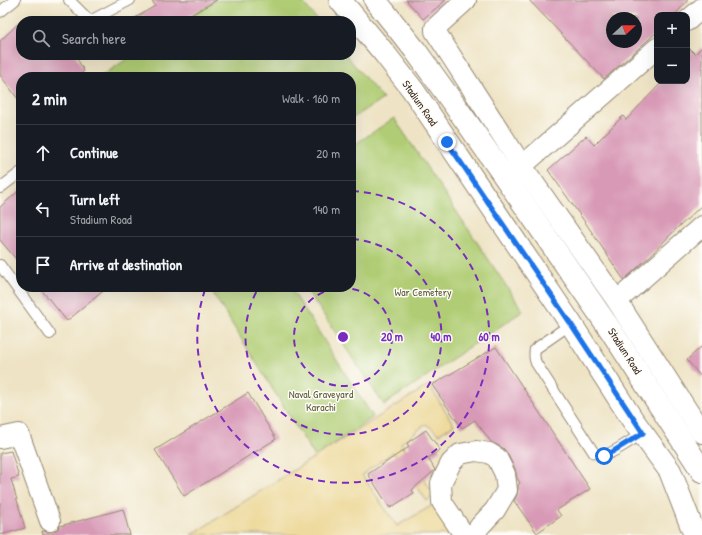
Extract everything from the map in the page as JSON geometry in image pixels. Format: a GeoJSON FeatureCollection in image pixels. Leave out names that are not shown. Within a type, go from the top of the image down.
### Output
{"type":"FeatureCollection","features":[{"type":"Feature","properties":{"kind":"main road","name":"Stadium Road"},"geometry":{"type":"LineString","coordinates":[[340,0],[353,16]]}},
{"type":"Feature","properties":{"kind":"main road","name":"Stadium Road"},"geometry":{"type":"LineString","coordinates":[[375,0],[415,50],[494,160],[610,329],[702,471]]}},
{"type":"Feature","properties":{"kind":"main road","name":"Stadium Road"},"geometry":{"type":"LineString","coordinates":[[356,19],[413,90],[670,471],[695,535]]}},
{"type":"Feature","properties":{"kind":"main road"},"geometry":{"type":"LineString","coordinates":[[670,471],[702,517]]}},
{"type":"Feature","properties":{"kind":"street"},"geometry":{"type":"LineString","coordinates":[[466,0],[436,28],[435,31],[522,166],[617,301],[702,433]]}},
{"type":"Feature","properties":{"kind":"street"},"geometry":{"type":"LineString","coordinates":[[690,18],[702,8]]}},
{"type":"Feature","properties":{"kind":"street"},"geometry":{"type":"LineString","coordinates":[[522,166],[654,51]]}},
{"type":"Feature","properties":{"kind":"street"},"geometry":{"type":"LineString","coordinates":[[617,301],[702,226]]}},
{"type":"Feature","properties":{"kind":"street"},"geometry":{"type":"LineString","coordinates":[[0,438],[19,434],[50,521]]}},
{"type":"Feature","properties":{"kind":"street"},"geometry":{"type":"LineString","coordinates":[[464,535],[442,502],[441,483],[451,463],[460,454],[476,451],[489,453],[497,458],[504,474],[507,490],[495,510],[474,535]]}},
{"type":"Feature","properties":{"kind":"lane"},"geometry":{"type":"LineString","coordinates":[[0,12],[15,0]]}},
{"type":"Feature","properties":{"kind":"lane"},"geometry":{"type":"LineString","coordinates":[[69,0],[85,16]]}},
{"type":"Feature","properties":{"kind":"lane"},"geometry":{"type":"LineString","coordinates":[[100,16],[130,0]]}},
{"type":"Feature","properties":{"kind":"lane"},"geometry":{"type":"LineString","coordinates":[[0,188],[16,176]]}},
{"type":"Feature","properties":{"kind":"lane"},"geometry":{"type":"LineString","coordinates":[[0,266],[16,288]]}},
{"type":"Feature","properties":{"kind":"lane"},"geometry":{"type":"LineString","coordinates":[[19,292],[50,334]]}},
{"type":"Feature","properties":{"kind":"lane"},"geometry":{"type":"LineString","coordinates":[[571,324],[535,349],[534,359],[594,453],[604,456],[643,433]]}},
{"type":"Feature","properties":{"kind":"green space"},"geometry":{"type":"Polygon","coordinates":[[[216,0],[301,0],[314,16],[192,16],[216,0]]]}},
{"type":"Feature","properties":{"kind":"green space"},"geometry":{"type":"Polygon","coordinates":[[[126,60],[350,60],[383,99],[356,116],[356,72],[108,72],[126,60]]]}},
{"type":"Feature","properties":{"kind":"green space","name":"War Cemetery"},"geometry":{"type":"Polygon","coordinates":[[[394,118],[523,311],[384,405],[308,292],[356,292],[356,144],[394,118]]]}},
{"type":"Feature","properties":{"kind":"green space","name":"Naval Graveyard Karachi"},"geometry":{"type":"Polygon","coordinates":[[[212,292],[293,292],[373,417],[315,457],[212,292]]]}},
{"type":"Feature","properties":{"kind":"sand"},"geometry":{"type":"Polygon","coordinates":[[[429,385],[454,425],[439,434],[426,424],[401,443],[434,495],[427,501],[393,452],[362,475],[397,526],[433,505],[456,535],[191,535],[429,385]]]}},
{"type":"Feature","properties":{"kind":"building"},"geometry":{"type":"Polygon","coordinates":[[[152,0],[217,0],[189,16],[138,16],[155,6],[152,0]]]}},
{"type":"Feature","properties":{"kind":"building"},"geometry":{"type":"Polygon","coordinates":[[[406,0],[446,0],[423,19],[406,0]]]}},
{"type":"Feature","properties":{"kind":"building"},"geometry":{"type":"Polygon","coordinates":[[[529,0],[688,0],[678,12],[654,12],[654,35],[642,45],[642,12],[606,12],[606,48],[639,48],[604,79],[529,0]]]}},
{"type":"Feature","properties":{"kind":"building"},"geometry":{"type":"Polygon","coordinates":[[[16,26],[16,60],[78,60],[84,71],[16,72],[16,96],[0,75],[0,41],[16,26]]]}},
{"type":"Feature","properties":{"kind":"building"},"geometry":{"type":"Polygon","coordinates":[[[702,47],[702,205],[624,280],[548,170],[586,136],[594,145],[623,116],[626,120],[660,84],[690,84],[690,49],[695,54],[702,47]]]}},
{"type":"Feature","properties":{"kind":"building"},"geometry":{"type":"Polygon","coordinates":[[[16,193],[16,259],[0,240],[0,207],[16,193]]]}},
{"type":"Feature","properties":{"kind":"building"},"geometry":{"type":"Polygon","coordinates":[[[43,292],[102,292],[67,321],[43,292]]]}},
{"type":"Feature","properties":{"kind":"building"},"geometry":{"type":"Polygon","coordinates":[[[702,346],[702,378],[687,360],[702,346]]]}},
{"type":"Feature","properties":{"kind":"building"},"geometry":{"type":"Polygon","coordinates":[[[496,347],[590,489],[557,510],[561,516],[537,533],[514,501],[517,495],[518,485],[520,483],[507,453],[503,448],[491,442],[475,420],[462,428],[432,385],[496,347]]]}},
{"type":"Feature","properties":{"kind":"building"},"geometry":{"type":"Polygon","coordinates":[[[248,393],[276,439],[184,496],[155,450],[248,393]]]}},
{"type":"Feature","properties":{"kind":"building"},"geometry":{"type":"Polygon","coordinates":[[[426,430],[440,450],[428,458],[435,470],[412,490],[414,493],[390,508],[368,474],[409,447],[407,443],[426,430]]]}},
{"type":"Feature","properties":{"kind":"building"},"geometry":{"type":"Polygon","coordinates":[[[11,451],[19,477],[11,479],[25,528],[0,535],[0,453],[11,451]]]}},
{"type":"Feature","properties":{"kind":"building"},"geometry":{"type":"Polygon","coordinates":[[[123,509],[130,535],[43,535],[42,531],[53,532],[60,526],[123,509]]]}},
{"type":"Feature","properties":{"kind":"route"},"geometry":{"type":"LineString","coordinates":[[447,142],[571,324],[632,419],[643,433],[604,456]]}}]}
